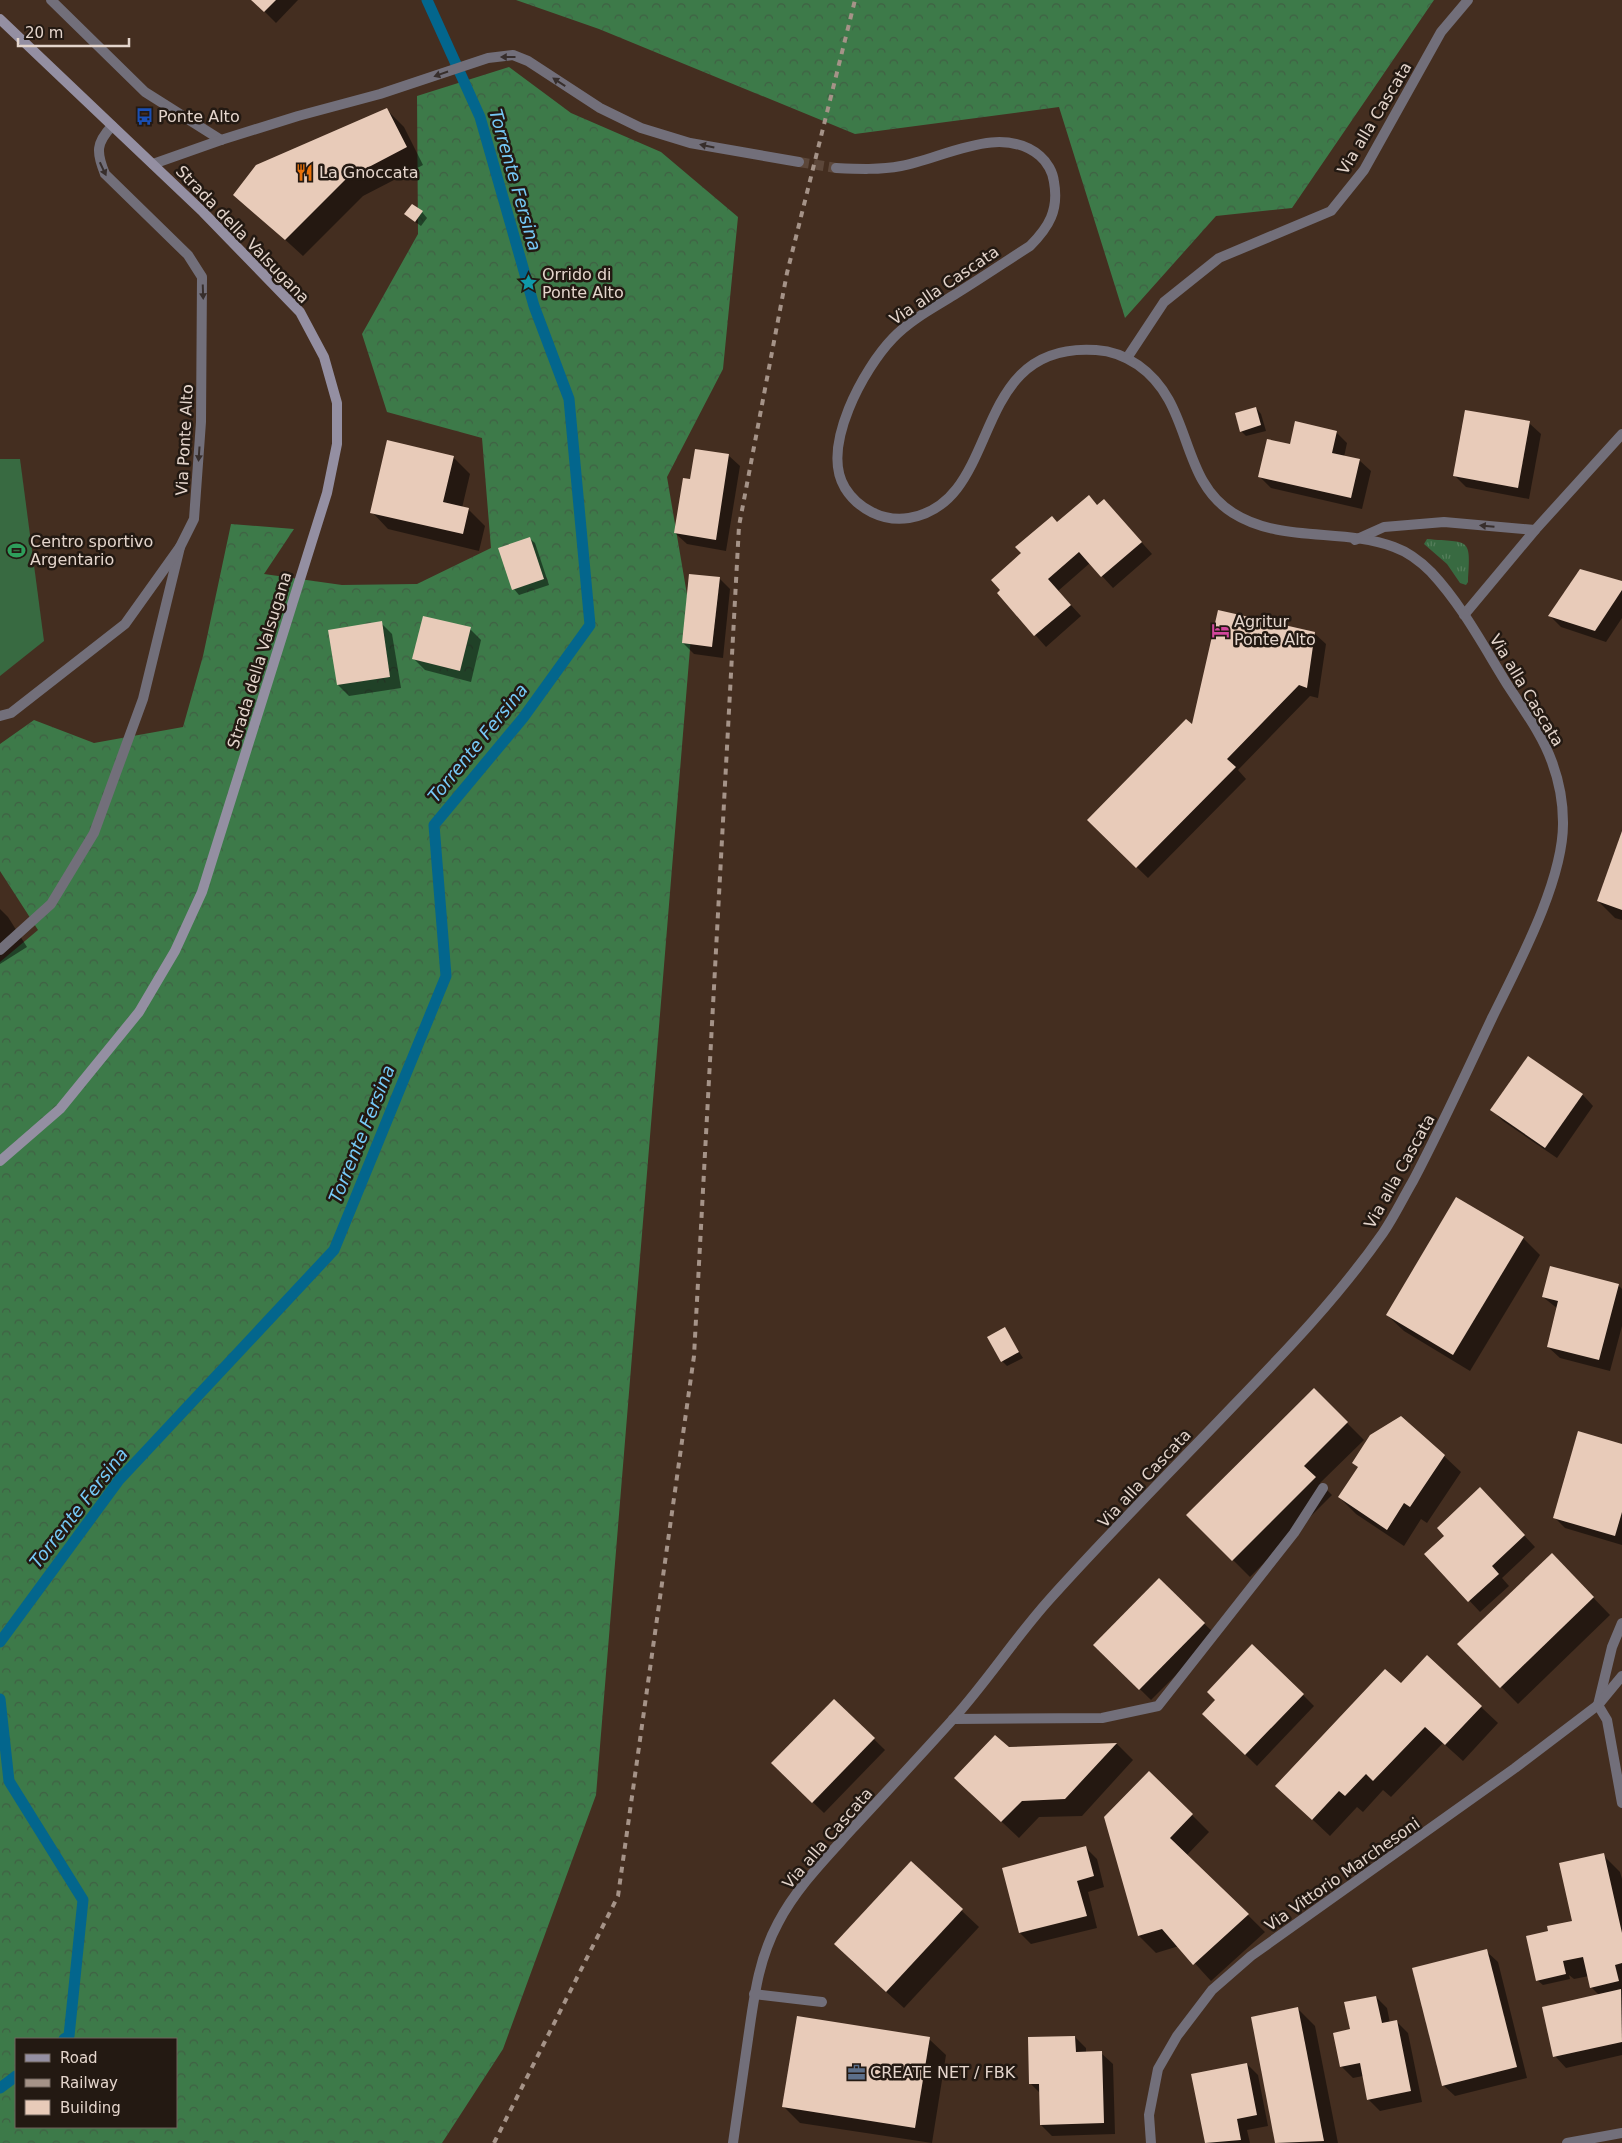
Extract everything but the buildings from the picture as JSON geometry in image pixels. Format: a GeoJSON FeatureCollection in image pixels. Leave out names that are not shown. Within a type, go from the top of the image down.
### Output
{"type":"FeatureCollection","features":[{"type":"Feature","properties":{"kind":"main road","name":"Strada della Valsugana"},"geometry":{"type":"LineString","coordinates":[[0,18],[153,164],[300,312],[324,357],[337,403],[337,444],[327,493],[202,892],[183,934],[143,1004],[127,1027],[60,1109],[0,1161]]}},
{"type":"Feature","properties":{"kind":"street"},"geometry":{"type":"LineString","coordinates":[[51,0],[145,92],[221,140]]}},
{"type":"Feature","properties":{"kind":"street","name":"Via alla Cascata"},"geometry":{"type":"LineString","coordinates":[[1127,358],[1164,302],[1219,258],[1331,211],[1364,170],[1441,32],[1468,0]]}},
{"type":"Feature","properties":{"kind":"street","name":"Strada della Valsugana"},"geometry":{"type":"LineString","coordinates":[[153,164],[221,140],[298,116],[380,94],[488,58],[513,55],[528,61],[600,108],[640,128],[690,143],[755,156],[799,162]]}},
{"type":"Feature","properties":{"kind":"street","name":"Via Ponte Alto"},"geometry":{"type":"LineString","coordinates":[[0,716],[11,713],[125,624],[180,547],[194,519],[201,422],[202,277],[188,255],[105,174],[99,159],[101,138],[112,126]]}},
{"type":"Feature","properties":{"kind":"street","name":"Via alla Cascata"},"geometry":{"type":"LineString","coordinates":[[733,2143],[758,1970],[764,1953],[787,1908],[814,1870],[953,1719],[1045,1604],[1319,1316],[1387,1227],[1437,1135],[1518,964],[1558,866],[1563,825],[1560,792],[1552,761],[1537,732],[1464,615],[1433,574],[1414,557],[1392,546],[1275,529],[1233,514],[1212,497],[1199,476],[1174,408],[1163,387],[1146,370],[1127,358],[1092,349],[1066,352],[1045,358],[1025,370],[1010,384],[997,406],[967,472],[954,493],[937,507],[914,518],[887,519],[864,508],[846,490],[838,470],[838,447],[843,419],[874,363],[891,340],[913,321],[1030,246],[1046,231],[1055,211],[1057,196],[1053,176],[1044,160],[1033,150],[1017,143],[979,144],[901,166],[864,170],[836,168]]}},
{"type":"Feature","properties":{"kind":"street"},"geometry":{"type":"LineString","coordinates":[[1464,615],[1535,530],[1622,434]]}},
{"type":"Feature","properties":{"kind":"street"},"geometry":{"type":"LineString","coordinates":[[1355,540],[1384,526],[1444,522],[1535,530]]}},
{"type":"Feature","properties":{"kind":"street"},"geometry":{"type":"LineString","coordinates":[[0,950],[51,904],[94,833],[144,698],[180,547]]}},
{"type":"Feature","properties":{"kind":"street"},"geometry":{"type":"LineString","coordinates":[[953,1719],[1102,1718],[1158,1706],[1294,1533],[1323,1488]]}},
{"type":"Feature","properties":{"kind":"street"},"geometry":{"type":"LineString","coordinates":[[1622,1623],[1612,1647],[1598,1705],[1607,1720],[1622,1803]]}},
{"type":"Feature","properties":{"kind":"street","name":"Via Vittorio Marchesoni"},"geometry":{"type":"LineString","coordinates":[[1151,2143],[1150,2115],[1158,2069],[1177,2036],[1212,1990],[1251,1956],[1515,1768],[1598,1705],[1622,1676]]}},
{"type":"Feature","properties":{"kind":"street"},"geometry":{"type":"LineString","coordinates":[[754,1994],[822,2002]]}},
{"type":"Feature","properties":{"kind":"street"},"geometry":{"type":"LineString","coordinates":[[1567,2143],[1622,2133]]}},
{"type":"Feature","properties":{"kind":"green space"},"geometry":{"type":"Polygon","coordinates":[[[516,0],[1434,0],[1292,208],[1216,216],[1125,318],[1059,107],[855,134],[599,29],[516,0]]]}},
{"type":"Feature","properties":{"kind":"green space"},"geometry":{"type":"Polygon","coordinates":[[[509,67],[571,113],[661,152],[738,217],[723,369],[667,477],[692,624],[596,1795],[503,2049],[442,2143],[0,2143],[0,962],[38,930],[0,871],[0,744],[34,720],[94,743],[183,727],[203,656],[231,524],[294,529],[264,574],[342,585],[417,584],[491,548],[482,438],[387,412],[362,334],[418,234],[417,96],[509,67]]]}},
{"type":"Feature","properties":{"kind":"green space","name":"Centro sportivo Argentario"},"geometry":{"type":"Polygon","coordinates":[[[0,459],[20,459],[44,641],[0,676],[0,459]]]}},
{"type":"Feature","properties":{"kind":"green space"},"geometry":{"type":"Polygon","coordinates":[[[1427,539],[1460,542],[1465,545],[1469,556],[1468,582],[1466,585],[1460,583],[1447,564],[1424,544],[1427,539]]]}},
{"type":"Feature","properties":{"kind":"waterway","name":"Torrente Fersina"},"geometry":{"type":"LineString","coordinates":[[0,1642],[119,1480],[334,1250],[446,976],[434,825],[523,718],[590,625],[569,399],[534,306],[480,117],[427,0]]}},
{"type":"Feature","properties":{"kind":"waterway","name":"Torrente Fersina"},"geometry":{"type":"LineString","coordinates":[[0,1699],[9,1781],[83,1900],[69,2036],[66,2038]]}},
{"type":"Feature","properties":{"kind":"waterway","name":"Torrente Fersina"},"geometry":{"type":"LineString","coordinates":[[0,2088],[15,2077]]}},
{"type":"Feature","properties":{"kind":"tunnel"},"geometry":{"type":"LineString","coordinates":[[799,162],[836,168]]}},
{"type":"Feature","properties":{"kind":"railway"},"geometry":{"type":"LineString","coordinates":[[494,2143],[618,1896],[694,1356],[739,526],[787,273],[855,0]]}},
{"type":"Feature","properties":{"kind":"place","name":"Ponte Alto"},"geometry":{"type":"Point","coordinates":[144,116]}},
{"type":"Feature","properties":{"kind":"place","name":"La Gnoccata"},"geometry":{"type":"Point","coordinates":[305,172]}},
{"type":"Feature","properties":{"kind":"place","name":"Orrido di Ponte Alto"},"geometry":{"type":"Point","coordinates":[528,283]}},
{"type":"Feature","properties":{"kind":"place","name":"Centro sportivo Argentario"},"geometry":{"type":"Point","coordinates":[16,550]}},
{"type":"Feature","properties":{"kind":"place","name":"Agritur Ponte Alto"},"geometry":{"type":"Point","coordinates":[1220,630]}},
{"type":"Feature","properties":{"kind":"place","name":"CREATE NET / FBK"},"geometry":{"type":"Point","coordinates":[856,2072]}}]}
